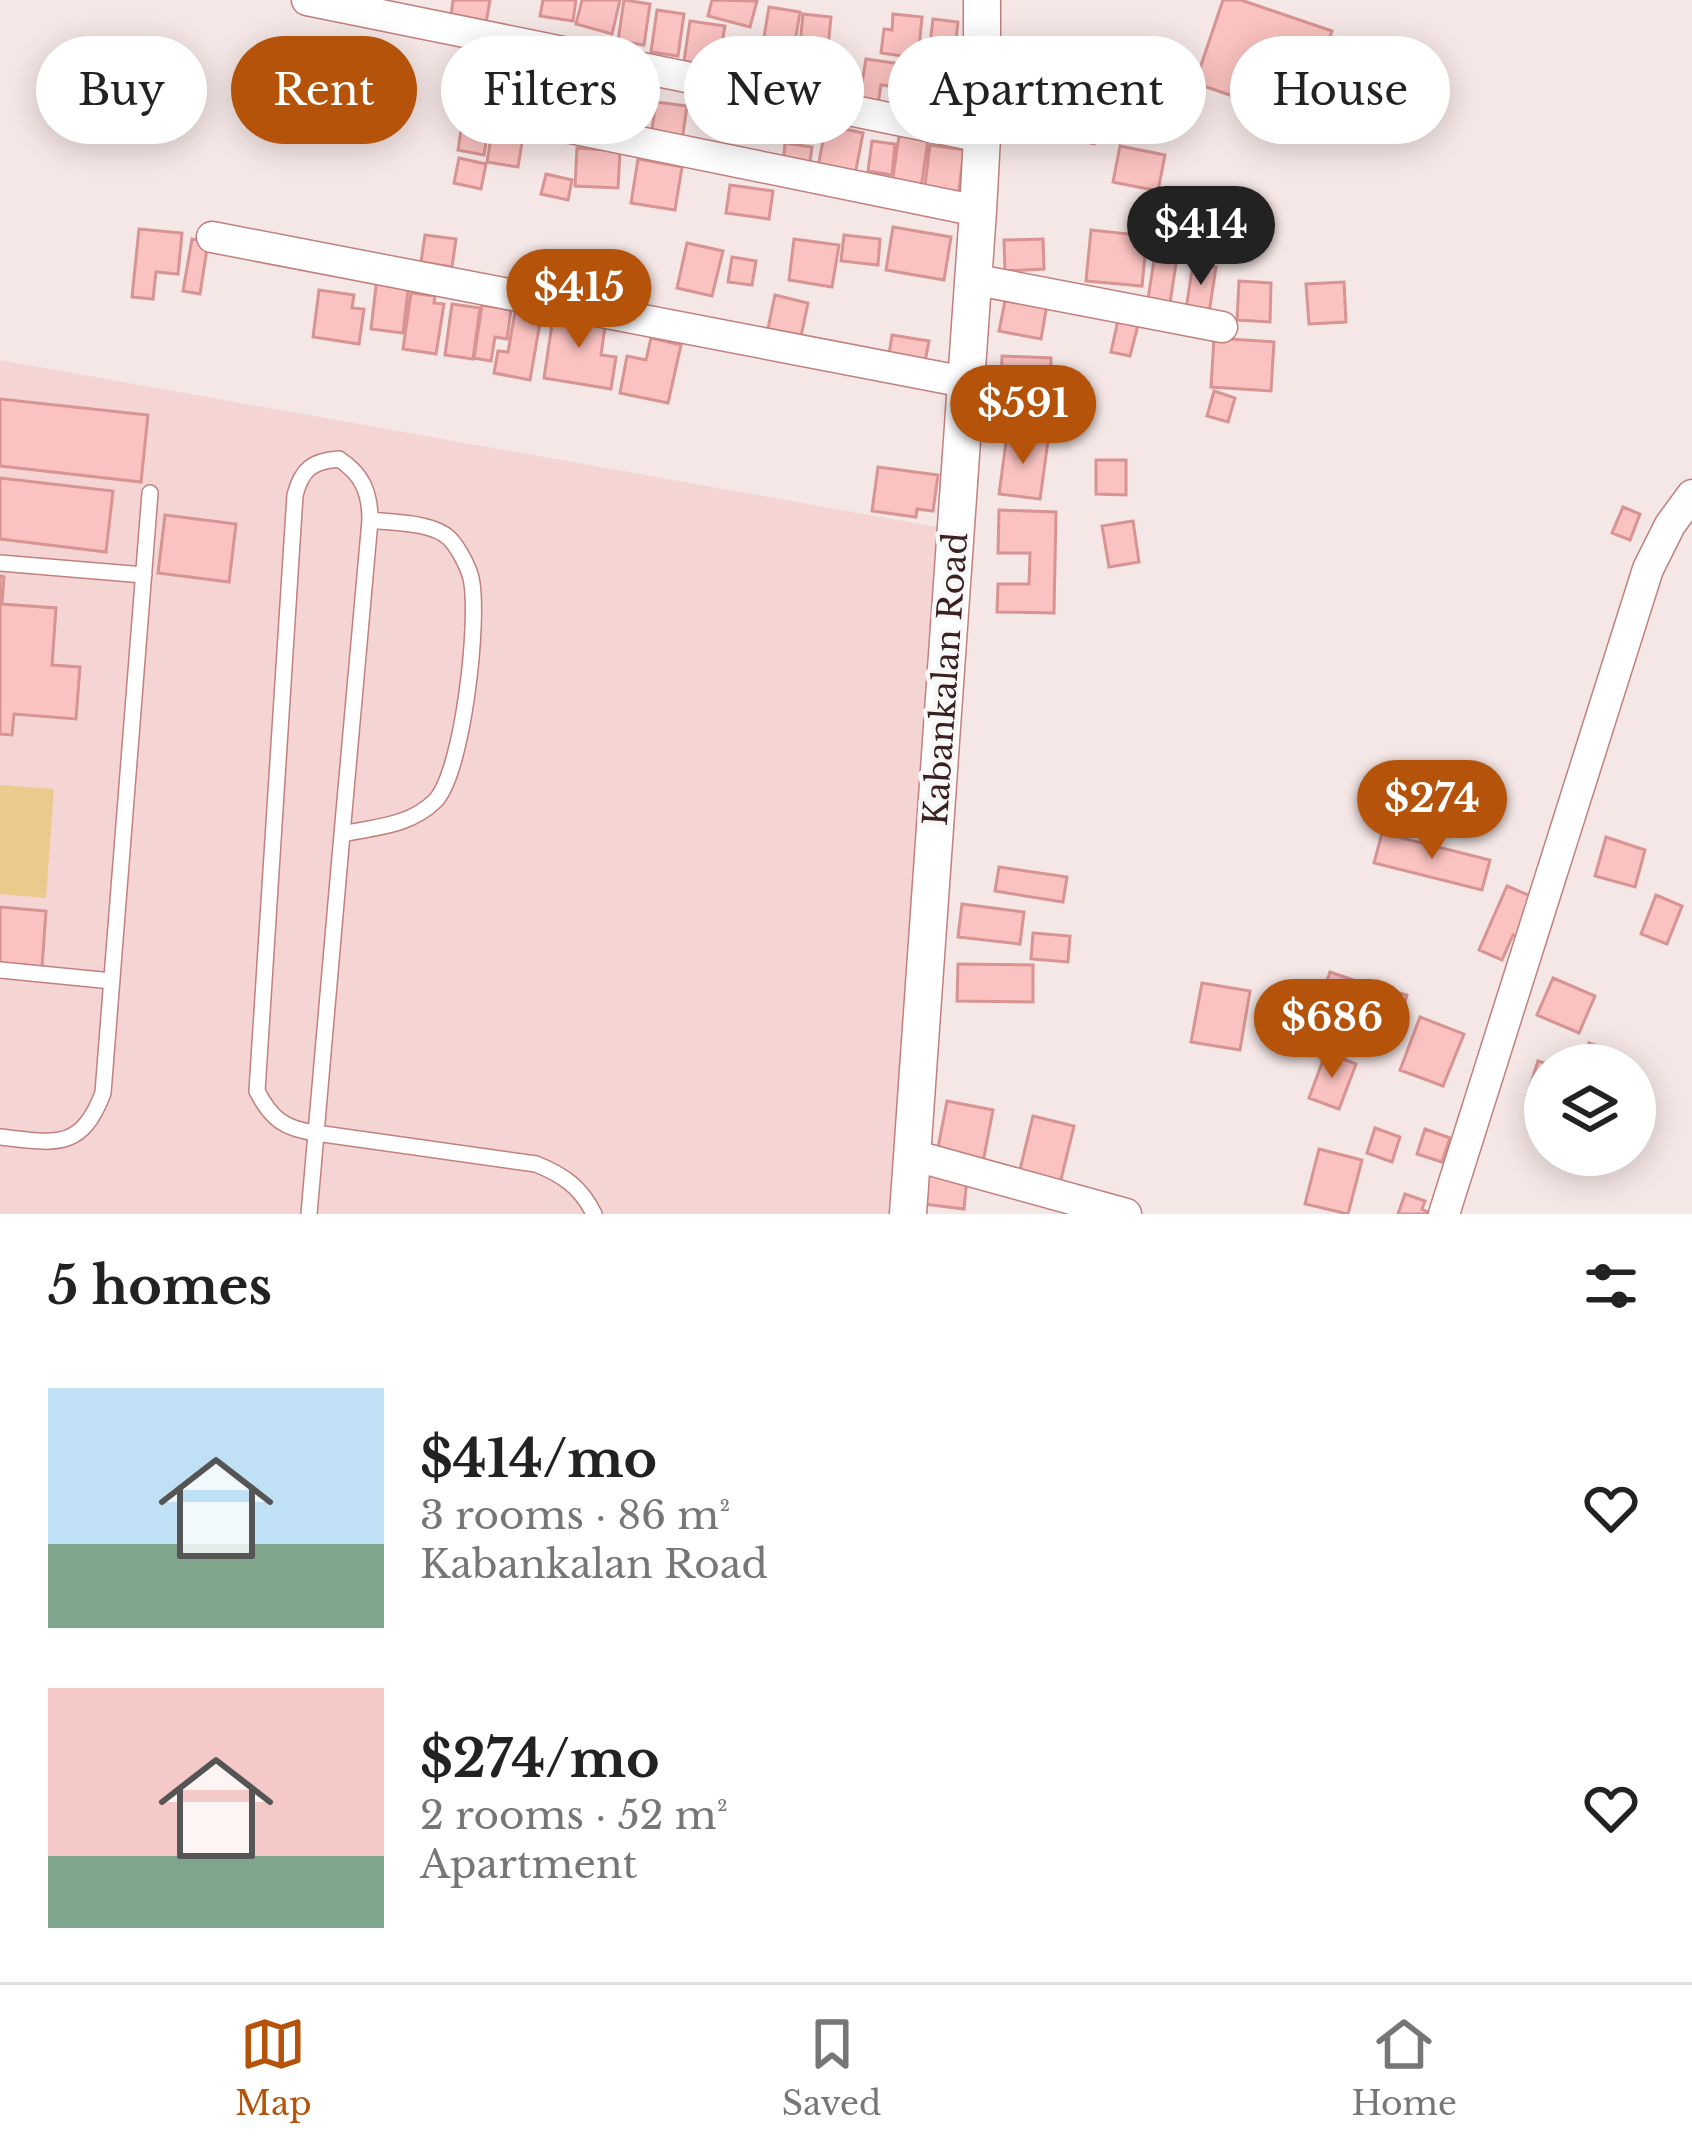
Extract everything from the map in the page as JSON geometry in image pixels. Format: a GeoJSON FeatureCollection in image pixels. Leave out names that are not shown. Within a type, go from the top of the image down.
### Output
{"type":"FeatureCollection","features":[{"type":"Feature","properties":{"kind":"street"},"geometry":{"type":"LineString","coordinates":[[307,0],[888,118]]}},
{"type":"Feature","properties":{"kind":"street","name":"Kabankalan Road"},"geometry":{"type":"LineString","coordinates":[[982,0],[982,36]]}},
{"type":"Feature","properties":{"kind":"street"},"geometry":{"type":"LineString","coordinates":[[649,144],[978,211]]}},
{"type":"Feature","properties":{"kind":"street","name":"Kabankalan Road"},"geometry":{"type":"LineString","coordinates":[[908,1214],[982,144]]}},
{"type":"Feature","properties":{"kind":"street"},"geometry":{"type":"LineString","coordinates":[[212,237],[965,382]]}},
{"type":"Feature","properties":{"kind":"street"},"geometry":{"type":"LineString","coordinates":[[972,279],[1222,327]]}},
{"type":"Feature","properties":{"kind":"street"},"geometry":{"type":"LineString","coordinates":[[1444,1214],[1648,569],[1692,495]]}},
{"type":"Feature","properties":{"kind":"street"},"geometry":{"type":"LineString","coordinates":[[912,1155],[1090,1209],[1126,1214]]}},
{"type":"Feature","properties":{"kind":"lane"},"geometry":{"type":"LineString","coordinates":[[309,1214],[316,1133],[342,833],[370,520],[365,487],[355,470],[339,459],[309,466],[300,476],[294,518],[256,1077],[266,1108],[292,1130],[316,1133],[536,1164],[564,1176],[587,1199],[594,1214]]}},
{"type":"Feature","properties":{"kind":"lane"},"geometry":{"type":"LineString","coordinates":[[0,1137],[70,1137],[93,1120],[104,1093],[150,493]]}},
{"type":"Feature","properties":{"kind":"lane"},"geometry":{"type":"LineString","coordinates":[[342,833],[406,821],[438,799],[455,765],[473,621],[471,577],[454,542],[439,530],[370,520]]}},
{"type":"Feature","properties":{"kind":"lane"},"geometry":{"type":"LineString","coordinates":[[0,563],[144,575]]}},
{"type":"Feature","properties":{"kind":"lane"},"geometry":{"type":"LineString","coordinates":[[0,970],[112,981]]}},
{"type":"Feature","properties":{"kind":"shaded area"},"geometry":{"type":"Polygon","coordinates":[[[0,360],[937,527],[896,1214],[0,1214],[0,360]]]}},
{"type":"Feature","properties":{"kind":"shaded area"},"geometry":{"type":"Polygon","coordinates":[[[0,785],[54,789],[46,898],[0,894],[0,785]]]}},
{"type":"Feature","properties":{"kind":"building"},"geometry":{"type":"Polygon","coordinates":[[[453,0],[490,0],[485,29],[450,24],[453,0]]]}},
{"type":"Feature","properties":{"kind":"building"},"geometry":{"type":"Polygon","coordinates":[[[543,0],[576,0],[573,21],[540,16],[543,0]]]}},
{"type":"Feature","properties":{"kind":"building"},"geometry":{"type":"Polygon","coordinates":[[[582,0],[620,0],[612,34],[576,24],[582,0]]]}},
{"type":"Feature","properties":{"kind":"building"},"geometry":{"type":"Polygon","coordinates":[[[624,0],[650,4],[645,36],[619,36],[624,0]]]}},
{"type":"Feature","properties":{"kind":"building"},"geometry":{"type":"Polygon","coordinates":[[[712,0],[757,1],[750,27],[708,16],[712,0]]]}},
{"type":"Feature","properties":{"kind":"building"},"geometry":{"type":"Polygon","coordinates":[[[1223,0],[1241,0],[1332,31],[1330,36],[1230,36],[1230,95],[1206,87],[1206,50],[1223,0]]]}},
{"type":"Feature","properties":{"kind":"building"},"geometry":{"type":"Polygon","coordinates":[[[769,7],[800,12],[796,36],[764,36],[769,7]]]}},
{"type":"Feature","properties":{"kind":"building"},"geometry":{"type":"Polygon","coordinates":[[[657,10],[684,14],[678,56],[660,53],[660,36],[653,36],[657,10]]]}},
{"type":"Feature","properties":{"kind":"building"},"geometry":{"type":"Polygon","coordinates":[[[803,14],[831,17],[829,36],[801,36],[803,14]]]}},
{"type":"Feature","properties":{"kind":"building"},"geometry":{"type":"Polygon","coordinates":[[[893,14],[922,17],[920,36],[888,36],[888,54],[881,53],[884,29],[892,30],[893,14]]]}},
{"type":"Feature","properties":{"kind":"building"},"geometry":{"type":"Polygon","coordinates":[[[933,19],[958,22],[956,36],[931,36],[933,19]]]}},
{"type":"Feature","properties":{"kind":"building"},"geometry":{"type":"Polygon","coordinates":[[[690,21],[725,26],[723,36],[688,36],[690,21]]]}},
{"type":"Feature","properties":{"kind":"building"},"geometry":{"type":"Polygon","coordinates":[[[866,59],[888,62],[888,86],[881,85],[878,104],[864,102],[866,59]]]}},
{"type":"Feature","properties":{"kind":"building"},"geometry":{"type":"Polygon","coordinates":[[[660,103],[684,106],[682,141],[660,137],[660,103]]]}},
{"type":"Feature","properties":{"kind":"building"},"geometry":{"type":"Polygon","coordinates":[[[872,141],[895,144],[892,175],[868,171],[872,141]]]}},
{"type":"Feature","properties":{"kind":"building"},"geometry":{"type":"Polygon","coordinates":[[[459,144],[486,144],[484,155],[458,150],[459,144]]]}},
{"type":"Feature","properties":{"kind":"building"},"geometry":{"type":"Polygon","coordinates":[[[490,144],[522,144],[518,167],[487,162],[490,144]]]}},
{"type":"Feature","properties":{"kind":"building"},"geometry":{"type":"Polygon","coordinates":[[[785,144],[812,147],[809,169],[783,166],[785,144]]]}},
{"type":"Feature","properties":{"kind":"building"},"geometry":{"type":"Polygon","coordinates":[[[822,144],[861,144],[855,175],[818,167],[822,144]]]}},
{"type":"Feature","properties":{"kind":"building"},"geometry":{"type":"Polygon","coordinates":[[[898,144],[927,144],[921,188],[892,184],[898,144]]]}},
{"type":"Feature","properties":{"kind":"building"},"geometry":{"type":"Polygon","coordinates":[[[930,145],[964,150],[958,198],[924,193],[930,145]]]}},
{"type":"Feature","properties":{"kind":"building"},"geometry":{"type":"Polygon","coordinates":[[[1120,146],[1165,155],[1158,191],[1113,182],[1120,146]]]}},
{"type":"Feature","properties":{"kind":"building"},"geometry":{"type":"Polygon","coordinates":[[[577,148],[620,151],[618,188],[575,186],[577,148]]]}},
{"type":"Feature","properties":{"kind":"building"},"geometry":{"type":"Polygon","coordinates":[[[459,158],[486,164],[481,189],[454,183],[459,158]]]}},
{"type":"Feature","properties":{"kind":"building"},"geometry":{"type":"Polygon","coordinates":[[[638,159],[682,167],[675,210],[631,203],[638,159]]]}},
{"type":"Feature","properties":{"kind":"building"},"geometry":{"type":"Polygon","coordinates":[[[546,174],[572,180],[568,200],[541,194],[546,174]]]}},
{"type":"Feature","properties":{"kind":"building"},"geometry":{"type":"Polygon","coordinates":[[[730,185],[773,191],[769,219],[726,213],[730,185]]]}},
{"type":"Feature","properties":{"kind":"building"},"geometry":{"type":"Polygon","coordinates":[[[893,227],[951,237],[944,280],[886,270],[893,227]]]}},
{"type":"Feature","properties":{"kind":"building"},"geometry":{"type":"Polygon","coordinates":[[[139,229],[182,233],[178,274],[156,272],[153,299],[132,297],[139,229]]]}},
{"type":"Feature","properties":{"kind":"building"},"geometry":{"type":"Polygon","coordinates":[[[1091,230],[1147,236],[1142,286],[1086,281],[1091,230]]]}},
{"type":"Feature","properties":{"kind":"building"},"geometry":{"type":"Polygon","coordinates":[[[425,235],[456,239],[452,267],[421,262],[425,235]]]}},
{"type":"Feature","properties":{"kind":"building"},"geometry":{"type":"Polygon","coordinates":[[[844,235],[880,239],[878,265],[841,261],[844,235]]]}},
{"type":"Feature","properties":{"kind":"building"},"geometry":{"type":"Polygon","coordinates":[[[192,239],[208,242],[200,294],[183,291],[192,239]]]}},
{"type":"Feature","properties":{"kind":"building"},"geometry":{"type":"Polygon","coordinates":[[[794,239],[839,245],[832,287],[789,280],[794,239]]]}},
{"type":"Feature","properties":{"kind":"building"},"geometry":{"type":"Polygon","coordinates":[[[1043,239],[1044,269],[1005,271],[1004,240],[1043,239]]]}},
{"type":"Feature","properties":{"kind":"building"},"geometry":{"type":"Polygon","coordinates":[[[687,243],[723,251],[712,296],[677,288],[687,243]]]}},
{"type":"Feature","properties":{"kind":"building"},"geometry":{"type":"Polygon","coordinates":[[[1155,254],[1177,257],[1170,303],[1148,299],[1155,254]]]}},
{"type":"Feature","properties":{"kind":"building"},"geometry":{"type":"Polygon","coordinates":[[[732,257],[756,261],[752,285],[728,282],[732,257]]]}},
{"type":"Feature","properties":{"kind":"building"},"geometry":{"type":"Polygon","coordinates":[[[1193,264],[1216,267],[1209,313],[1186,309],[1193,264]]]}},
{"type":"Feature","properties":{"kind":"building"},"geometry":{"type":"Polygon","coordinates":[[[377,278],[409,282],[403,333],[371,329],[377,278]]]}},
{"type":"Feature","properties":{"kind":"building"},"geometry":{"type":"Polygon","coordinates":[[[1239,281],[1271,283],[1270,322],[1237,320],[1239,281]]]}},
{"type":"Feature","properties":{"kind":"building"},"geometry":{"type":"Polygon","coordinates":[[[1344,282],[1346,322],[1309,324],[1306,284],[1344,282]]]}},
{"type":"Feature","properties":{"kind":"building"},"geometry":{"type":"Polygon","coordinates":[[[319,290],[354,295],[352,308],[364,309],[359,344],[313,337],[319,290]]]}},
{"type":"Feature","properties":{"kind":"building"},"geometry":{"type":"Polygon","coordinates":[[[1007,291],[1048,299],[1041,339],[999,331],[1007,291]]]}},
{"type":"Feature","properties":{"kind":"building"},"geometry":{"type":"Polygon","coordinates":[[[411,293],[435,296],[434,303],[444,304],[436,354],[403,349],[411,293]]]}},
{"type":"Feature","properties":{"kind":"building"},"geometry":{"type":"Polygon","coordinates":[[[775,295],[808,303],[800,341],[767,333],[775,295]]]}},
{"type":"Feature","properties":{"kind":"building"},"geometry":{"type":"Polygon","coordinates":[[[452,304],[480,308],[473,359],[445,355],[452,304]]]}},
{"type":"Feature","properties":{"kind":"building"},"geometry":{"type":"Polygon","coordinates":[[[482,305],[511,310],[507,339],[495,337],[491,361],[474,358],[482,305]]]}},
{"type":"Feature","properties":{"kind":"building"},"geometry":{"type":"Polygon","coordinates":[[[554,311],[606,319],[601,355],[616,357],[611,389],[544,378],[554,311]]]}},
{"type":"Feature","properties":{"kind":"building"},"geometry":{"type":"Polygon","coordinates":[[[515,312],[541,317],[530,380],[494,373],[498,351],[508,352],[515,312]]]}},
{"type":"Feature","properties":{"kind":"building"},"geometry":{"type":"Polygon","coordinates":[[[1118,320],[1138,325],[1130,356],[1111,352],[1118,320]]]}},
{"type":"Feature","properties":{"kind":"building"},"geometry":{"type":"Polygon","coordinates":[[[892,335],[929,341],[924,367],[888,361],[892,335]]]}},
{"type":"Feature","properties":{"kind":"building"},"geometry":{"type":"Polygon","coordinates":[[[651,338],[681,345],[668,403],[620,393],[627,356],[646,360],[651,338]]]}},
{"type":"Feature","properties":{"kind":"building"},"geometry":{"type":"Polygon","coordinates":[[[1214,338],[1274,342],[1271,391],[1211,387],[1214,338]]]}},
{"type":"Feature","properties":{"kind":"building"},"geometry":{"type":"Polygon","coordinates":[[[1002,356],[1051,358],[1050,421],[1000,420],[1002,356]]]}},
{"type":"Feature","properties":{"kind":"building"},"geometry":{"type":"Polygon","coordinates":[[[1214,391],[1235,398],[1228,422],[1207,416],[1214,391]]]}},
{"type":"Feature","properties":{"kind":"building"},"geometry":{"type":"Polygon","coordinates":[[[0,399],[148,415],[141,482],[0,466],[0,399]]]}},
{"type":"Feature","properties":{"kind":"building"},"geometry":{"type":"Polygon","coordinates":[[[1007,435],[1048,441],[1040,499],[999,494],[1007,435]]]}},
{"type":"Feature","properties":{"kind":"building"},"geometry":{"type":"Polygon","coordinates":[[[1096,460],[1126,460],[1126,495],[1096,494],[1096,460]]]}},
{"type":"Feature","properties":{"kind":"building"},"geometry":{"type":"Polygon","coordinates":[[[878,467],[938,475],[933,511],[917,509],[916,517],[872,511],[878,467]]]}},
{"type":"Feature","properties":{"kind":"building"},"geometry":{"type":"Polygon","coordinates":[[[0,478],[113,491],[106,552],[0,539],[0,478]]]}},
{"type":"Feature","properties":{"kind":"building"},"geometry":{"type":"Polygon","coordinates":[[[1623,507],[1640,514],[1630,540],[1612,533],[1623,507]]]}},
{"type":"Feature","properties":{"kind":"building"},"geometry":{"type":"Polygon","coordinates":[[[999,510],[1056,512],[1054,613],[997,612],[998,584],[1029,584],[1030,553],[998,553],[999,510]]]}},
{"type":"Feature","properties":{"kind":"building"},"geometry":{"type":"Polygon","coordinates":[[[165,515],[236,524],[229,582],[158,573],[165,515]]]}},
{"type":"Feature","properties":{"kind":"building"},"geometry":{"type":"Polygon","coordinates":[[[1133,521],[1139,562],[1109,567],[1102,526],[1133,521]]]}},
{"type":"Feature","properties":{"kind":"building"},"geometry":{"type":"Polygon","coordinates":[[[0,576],[4,577],[2,604],[56,608],[52,665],[80,667],[76,719],[14,714],[12,735],[0,734],[0,576]]]}},
{"type":"Feature","properties":{"kind":"building"},"geometry":{"type":"Polygon","coordinates":[[[1382,833],[1490,860],[1482,890],[1374,863],[1382,833]]]}},
{"type":"Feature","properties":{"kind":"building"},"geometry":{"type":"Polygon","coordinates":[[[1606,837],[1645,850],[1635,887],[1595,876],[1606,837]]]}},
{"type":"Feature","properties":{"kind":"building"},"geometry":{"type":"Polygon","coordinates":[[[999,867],[1067,877],[1063,902],[995,891],[999,867]]]}},
{"type":"Feature","properties":{"kind":"building"},"geometry":{"type":"Polygon","coordinates":[[[1507,886],[1540,900],[1523,940],[1513,935],[1502,960],[1479,950],[1507,886]]]}},
{"type":"Feature","properties":{"kind":"building"},"geometry":{"type":"Polygon","coordinates":[[[1656,895],[1682,906],[1667,944],[1641,934],[1656,895]]]}},
{"type":"Feature","properties":{"kind":"building"},"geometry":{"type":"Polygon","coordinates":[[[962,904],[1024,912],[1020,944],[958,937],[962,904]]]}},
{"type":"Feature","properties":{"kind":"building"},"geometry":{"type":"Polygon","coordinates":[[[0,907],[46,911],[42,967],[0,963],[0,907]]]}},
{"type":"Feature","properties":{"kind":"building"},"geometry":{"type":"Polygon","coordinates":[[[1033,933],[1070,936],[1068,962],[1031,959],[1033,933]]]}},
{"type":"Feature","properties":{"kind":"building"},"geometry":{"type":"Polygon","coordinates":[[[958,964],[1033,965],[1033,1002],[957,1001],[958,964]]]}},
{"type":"Feature","properties":{"kind":"building"},"geometry":{"type":"Polygon","coordinates":[[[1330,972],[1365,984],[1345,1041],[1311,1029],[1330,972]]]}},
{"type":"Feature","properties":{"kind":"building"},"geometry":{"type":"Polygon","coordinates":[[[1553,978],[1595,996],[1579,1033],[1537,1015],[1553,978]]]}},
{"type":"Feature","properties":{"kind":"building"},"geometry":{"type":"Polygon","coordinates":[[[1202,983],[1250,991],[1240,1050],[1191,1042],[1202,983]]]}},
{"type":"Feature","properties":{"kind":"building"},"geometry":{"type":"Polygon","coordinates":[[[1373,986],[1407,995],[1399,1021],[1366,1012],[1373,986]]]}},
{"type":"Feature","properties":{"kind":"building"},"geometry":{"type":"Polygon","coordinates":[[[1420,1017],[1464,1034],[1443,1086],[1400,1070],[1420,1017]]]}},
{"type":"Feature","properties":{"kind":"building"},"geometry":{"type":"Polygon","coordinates":[[[1326,1052],[1356,1064],[1339,1109],[1309,1098],[1326,1052]]]}},
{"type":"Feature","properties":{"kind":"building"},"geometry":{"type":"Polygon","coordinates":[[[947,1101],[993,1110],[983,1162],[937,1153],[947,1101]]]}},
{"type":"Feature","properties":{"kind":"building"},"geometry":{"type":"Polygon","coordinates":[[[1033,1116],[1074,1126],[1059,1188],[1018,1178],[1033,1116]]]}},
{"type":"Feature","properties":{"kind":"building"},"geometry":{"type":"Polygon","coordinates":[[[1375,1128],[1400,1137],[1392,1162],[1367,1153],[1375,1128]]]}},
{"type":"Feature","properties":{"kind":"building"},"geometry":{"type":"Polygon","coordinates":[[[1425,1129],[1450,1138],[1442,1162],[1417,1154],[1425,1129]]]}},
{"type":"Feature","properties":{"kind":"building"},"geometry":{"type":"Polygon","coordinates":[[[1319,1149],[1362,1160],[1348,1214],[1305,1204],[1319,1149]]]}},
{"type":"Feature","properties":{"kind":"building"},"geometry":{"type":"Polygon","coordinates":[[[927,1173],[967,1178],[964,1209],[924,1204],[927,1173]]]}},
{"type":"Feature","properties":{"kind":"building"},"geometry":{"type":"Polygon","coordinates":[[[1405,1194],[1425,1201],[1422,1209],[1431,1214],[1398,1214],[1405,1194]]]}}]}
